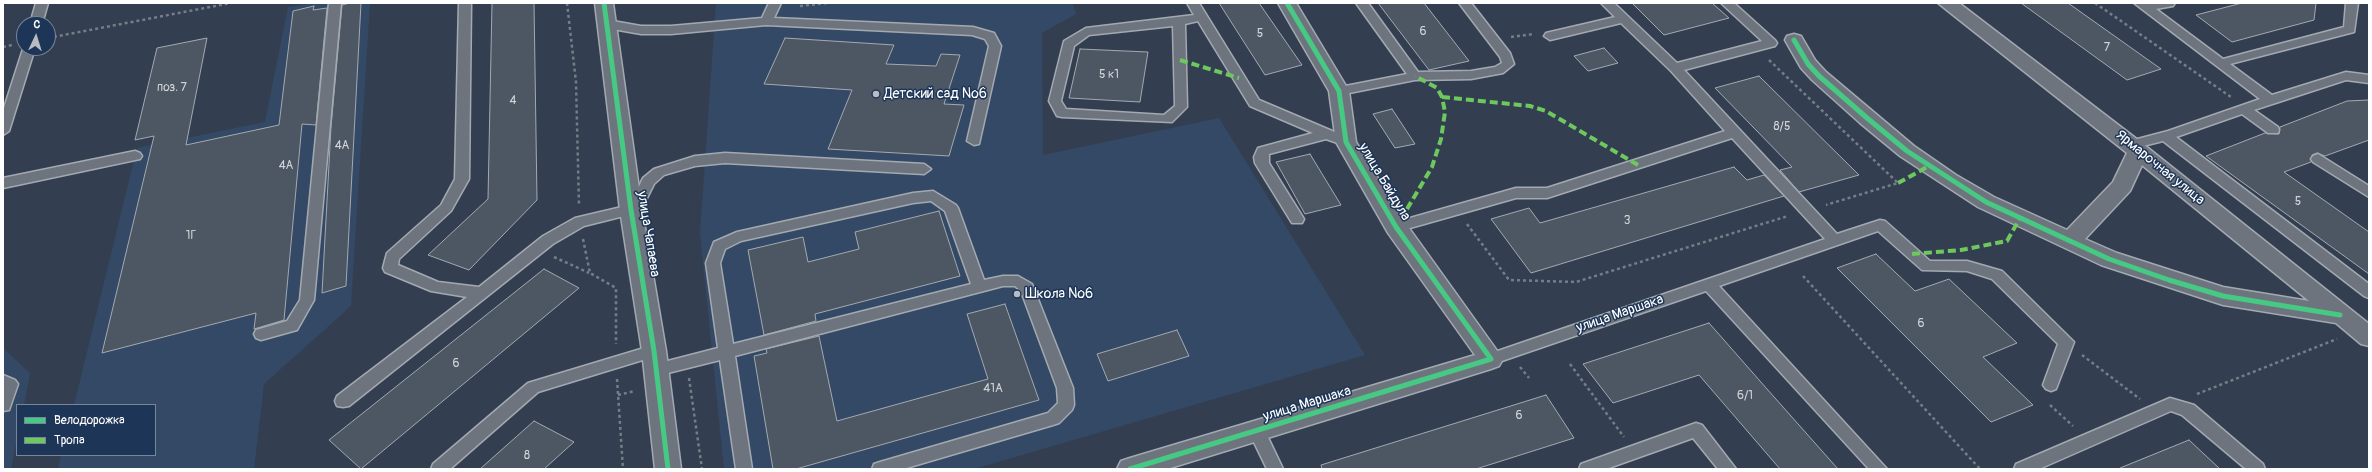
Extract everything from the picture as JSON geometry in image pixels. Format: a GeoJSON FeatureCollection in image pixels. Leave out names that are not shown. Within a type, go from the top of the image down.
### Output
{"type":"FeatureCollection","features":[{"type":"Feature","properties":{"kind":"street","name":"улица Чапаева"},"geometry":{"type":"LineString","coordinates":[[604,3],[631,210],[655,361],[668,469]]}},
{"type":"Feature","properties":{"kind":"street","name":"улица Байдула"},"geometry":{"type":"LineString","coordinates":[[1287,3],[1339,91],[1337,138],[1396,227],[1491,359]]}},
{"type":"Feature","properties":{"kind":"street","name":"Ярмарочная улица"},"geometry":{"type":"LineString","coordinates":[[1947,3],[2135,148],[2365,334]]}},
{"type":"Feature","properties":{"kind":"street"},"geometry":{"type":"LineString","coordinates":[[1794,40],[1808,64],[1818,76],[1907,151],[1949,180],[1986,202],[2109,259],[2169,280],[2223,296],[2340,315]]}},
{"type":"Feature","properties":{"kind":"street"},"geometry":{"type":"LineString","coordinates":[[2070,241],[2122,186],[2135,148]]}},
{"type":"Feature","properties":{"kind":"street","name":"улица Маршака"},"geometry":{"type":"LineString","coordinates":[[1130,469],[1257,432],[1491,359]]}},
{"type":"Feature","properties":{"kind":"lane"},"geometry":{"type":"LineString","coordinates":[[38,16],[42,3]]}},
{"type":"Feature","properties":{"kind":"lane"},"geometry":{"type":"LineString","coordinates":[[261,334],[292,326],[307,300],[333,7],[335,3]]}},
{"type":"Feature","properties":{"kind":"lane"},"geometry":{"type":"LineString","coordinates":[[465,3],[462,179],[446,208],[392,257],[390,268],[436,287],[482,293]]}},
{"type":"Feature","properties":{"kind":"lane"},"geometry":{"type":"LineString","coordinates":[[766,20],[775,3]]}},
{"type":"Feature","properties":{"kind":"lane"},"geometry":{"type":"LineString","coordinates":[[1193,3],[1254,103],[1337,138]]}},
{"type":"Feature","properties":{"kind":"lane"},"geometry":{"type":"LineString","coordinates":[[1362,3],[1415,76]]}},
{"type":"Feature","properties":{"kind":"lane"},"geometry":{"type":"LineString","coordinates":[[1339,91],[1415,76],[1471,75],[1499,70],[1508,64],[1506,56],[1465,3]]}},
{"type":"Feature","properties":{"kind":"lane"},"geometry":{"type":"LineString","coordinates":[[1607,3],[1675,68],[1834,240]]}},
{"type":"Feature","properties":{"kind":"lane"},"geometry":{"type":"LineString","coordinates":[[1675,68],[1770,43],[1727,3]]}},
{"type":"Feature","properties":{"kind":"lane"},"geometry":{"type":"LineString","coordinates":[[2144,6],[2169,3]]}},
{"type":"Feature","properties":{"kind":"lane"},"geometry":{"type":"LineString","coordinates":[[2221,63],[2350,29],[2352,3]]}},
{"type":"Feature","properties":{"kind":"lane"},"geometry":{"type":"LineString","coordinates":[[2144,6],[2270,100]]}},
{"type":"Feature","properties":{"kind":"lane"},"geometry":{"type":"LineString","coordinates":[[1179,22],[1181,107],[1167,119],[1062,113],[1055,101],[1068,44],[1086,32],[1179,22],[1202,17]]}},
{"type":"Feature","properties":{"kind":"lane"},"geometry":{"type":"LineString","coordinates":[[1550,36],[1623,18]]}},
{"type":"Feature","properties":{"kind":"lane"},"geometry":{"type":"LineString","coordinates":[[607,24],[641,30],[671,30],[766,20],[973,31],[990,36],[995,46],[974,141]]}},
{"type":"Feature","properties":{"kind":"lane"},"geometry":{"type":"LineString","coordinates":[[3,131],[26,56]]}},
{"type":"Feature","properties":{"kind":"lane"},"geometry":{"type":"LineString","coordinates":[[2135,148],[2165,136],[2270,100],[2346,76],[2369,79]]}},
{"type":"Feature","properties":{"kind":"lane"},"geometry":{"type":"LineString","coordinates":[[2245,109],[2273,130]]}},
{"type":"Feature","properties":{"kind":"lane"},"geometry":{"type":"LineString","coordinates":[[1396,227],[1516,193],[1547,193],[1734,133]]}},
{"type":"Feature","properties":{"kind":"lane"},"geometry":{"type":"LineString","coordinates":[[2165,136],[2369,292]]}},
{"type":"Feature","properties":{"kind":"lane"},"geometry":{"type":"LineString","coordinates":[[1296,219],[1262,163],[1261,157],[1263,151],[1268,148],[1337,138]]}},
{"type":"Feature","properties":{"kind":"lane"},"geometry":{"type":"LineString","coordinates":[[3,183],[135,156]]}},
{"type":"Feature","properties":{"kind":"lane"},"geometry":{"type":"LineString","coordinates":[[343,401],[536,249],[580,222],[631,210],[639,201],[648,181],[659,172],[695,161],[725,158],[924,169]]}},
{"type":"Feature","properties":{"kind":"lane"},"geometry":{"type":"LineString","coordinates":[[2318,159],[2369,193]]}},
{"type":"Feature","properties":{"kind":"lane"},"geometry":{"type":"LineString","coordinates":[[744,469],[713,263],[719,246],[737,237],[913,198],[933,196],[952,208],[979,287]]}},
{"type":"Feature","properties":{"kind":"lane","name":"улица Маршака"},"geometry":{"type":"LineString","coordinates":[[1491,359],[1880,225],[1927,266],[1967,266],[1997,275],[2066,342]]}},
{"type":"Feature","properties":{"kind":"lane"},"geometry":{"type":"LineString","coordinates":[[439,469],[533,387],[655,361],[686,362],[1003,281],[1018,281],[1027,288],[1064,388],[1066,405],[1053,418],[880,469]]}},
{"type":"Feature","properties":{"kind":"lane"},"geometry":{"type":"LineString","coordinates":[[1708,283],[1879,469]]}},
{"type":"Feature","properties":{"kind":"lane"},"geometry":{"type":"LineString","coordinates":[[2051,385],[2066,342]]}},
{"type":"Feature","properties":{"kind":"lane"},"geometry":{"type":"LineString","coordinates":[[3,381],[10,384],[3,405]]}},
{"type":"Feature","properties":{"kind":"lane"},"geometry":{"type":"LineString","coordinates":[[2022,469],[2170,404],[2188,410],[2257,469]]}},
{"type":"Feature","properties":{"kind":"lane"},"geometry":{"type":"LineString","coordinates":[[1587,469],[1696,430],[1728,469]]}},
{"type":"Feature","properties":{"kind":"lane"},"geometry":{"type":"LineString","coordinates":[[1257,432],[1275,469]]}},
{"type":"Feature","properties":{"kind":"path"},"geometry":{"type":"LineString","coordinates":[[56,36],[231,3]]}},
{"type":"Feature","properties":{"kind":"path"},"geometry":{"type":"LineString","coordinates":[[2095,3],[2245,109]]}},
{"type":"Feature","properties":{"kind":"path"},"geometry":{"type":"LineString","coordinates":[[1495,42],[1523,34],[1550,36]]}},
{"type":"Feature","properties":{"kind":"path"},"geometry":{"type":"LineString","coordinates":[[1456,209],[1509,280],[1576,282],[1806,210],[1898,183],[1756,47]]}},
{"type":"Feature","properties":{"kind":"path"},"geometry":{"type":"LineString","coordinates":[[536,249],[590,273]]}},
{"type":"Feature","properties":{"kind":"path"},"geometry":{"type":"LineString","coordinates":[[1803,276],[1980,469]]}},
{"type":"Feature","properties":{"kind":"path"},"geometry":{"type":"LineString","coordinates":[[2170,404],[2365,334]]}},
{"type":"Feature","properties":{"kind":"path"},"geometry":{"type":"LineString","coordinates":[[2066,342],[2154,411]]}},
{"type":"Feature","properties":{"kind":"path"},"geometry":{"type":"LineString","coordinates":[[686,362],[702,469]]}},
{"type":"Feature","properties":{"kind":"path"},"geometry":{"type":"LineString","coordinates":[[1570,364],[1635,452]]}},
{"type":"Feature","properties":{"kind":"path"},"geometry":{"type":"LineString","coordinates":[[2050,405],[2088,440]]}},
{"type":"Feature","properties":{"kind":"shaded area"},"geometry":{"type":"Polygon","coordinates":[[[311,3],[370,3],[351,306],[264,384],[254,469],[58,469],[61,456],[156,456],[156,404],[74,404],[137,148],[265,122],[288,7],[311,3]]]}},
{"type":"Feature","properties":{"kind":"shaded area","name":"Школа №6"},"geometry":{"type":"Polygon","coordinates":[[[716,3],[1073,3],[1076,14],[1042,33],[1043,155],[1219,118],[1365,355],[974,469],[724,469],[700,233],[716,3]]]}},
{"type":"Feature","properties":{"kind":"shaded area"},"geometry":{"type":"Polygon","coordinates":[[[3,348],[30,373],[24,404],[16,404],[16,444],[11,469],[3,469],[3,348]]]}},
{"type":"Feature","properties":{"kind":"building"},"geometry":{"type":"Polygon","coordinates":[[[361,3],[346,286],[322,293],[331,127],[342,5],[361,3]]]}},
{"type":"Feature","properties":{"kind":"building"},"geometry":{"type":"Polygon","coordinates":[[[492,3],[534,3],[537,200],[469,270],[428,255],[488,199],[492,3]]]}},
{"type":"Feature","properties":{"kind":"building"},"geometry":{"type":"Polygon","coordinates":[[[1219,3],[1259,3],[1302,65],[1265,75],[1219,3]]]}},
{"type":"Feature","properties":{"kind":"building"},"geometry":{"type":"Polygon","coordinates":[[[1378,3],[1424,3],[1469,61],[1429,70],[1378,3]]]}},
{"type":"Feature","properties":{"kind":"building"},"geometry":{"type":"Polygon","coordinates":[[[1632,3],[1712,3],[1729,18],[1664,35],[1632,3]]]}},
{"type":"Feature","properties":{"kind":"building"},"geometry":{"type":"Polygon","coordinates":[[[2021,3],[2068,3],[2161,69],[2127,80],[2021,3]]]}},
{"type":"Feature","properties":{"kind":"building"},"geometry":{"type":"Polygon","coordinates":[[[2242,3],[2316,3],[2314,20],[2232,42],[2196,15],[2242,3]]]}},
{"type":"Feature","properties":{"kind":"building"},"geometry":{"type":"Polygon","coordinates":[[[314,6],[313,10],[327,8],[316,125],[302,124],[284,320],[254,329],[256,313],[102,353],[154,136],[135,140],[157,48],[207,38],[186,145],[279,125],[293,11],[314,6]]]}},
{"type":"Feature","properties":{"kind":"building"},"geometry":{"type":"Polygon","coordinates":[[[785,38],[894,45],[886,64],[936,66],[941,54],[960,55],[944,104],[964,105],[949,156],[828,149],[852,90],[764,84],[785,38]]]}},
{"type":"Feature","properties":{"kind":"building"},"geometry":{"type":"Polygon","coordinates":[[[1604,48],[1618,63],[1588,71],[1574,56],[1604,48]]]}},
{"type":"Feature","properties":{"kind":"building"},"geometry":{"type":"Polygon","coordinates":[[[1080,49],[1148,52],[1140,102],[1069,98],[1080,49]]]}},
{"type":"Feature","properties":{"kind":"building"},"geometry":{"type":"Polygon","coordinates":[[[1759,76],[1859,175],[1799,192],[1780,170],[1792,167],[1715,88],[1759,76]]]}},
{"type":"Feature","properties":{"kind":"building"},"geometry":{"type":"Polygon","coordinates":[[[2369,100],[2369,140],[2325,156],[2317,153],[2312,155],[2311,162],[2284,172],[2369,232],[2369,274],[2206,156],[2265,133],[2279,134],[2280,127],[2347,101],[2369,100]]]}},
{"type":"Feature","properties":{"kind":"building"},"geometry":{"type":"Polygon","coordinates":[[[1392,109],[1415,144],[1395,148],[1373,114],[1392,109]]]}},
{"type":"Feature","properties":{"kind":"building"},"geometry":{"type":"Polygon","coordinates":[[[1310,154],[1341,205],[1305,214],[1276,162],[1310,154]]]}},
{"type":"Feature","properties":{"kind":"building"},"geometry":{"type":"Polygon","coordinates":[[[1734,167],[1747,180],[1764,175],[1784,196],[1531,273],[1491,219],[1529,208],[1540,223],[1734,167]]]}},
{"type":"Feature","properties":{"kind":"building"},"geometry":{"type":"Polygon","coordinates":[[[939,211],[960,276],[815,314],[816,321],[764,335],[748,250],[803,237],[808,262],[859,249],[855,232],[939,211]]]}},
{"type":"Feature","properties":{"kind":"building"},"geometry":{"type":"Polygon","coordinates":[[[1876,254],[1915,291],[1949,279],[2017,343],[1983,357],[2033,405],[1991,422],[1837,268],[1876,254]]]}},
{"type":"Feature","properties":{"kind":"building"},"geometry":{"type":"Polygon","coordinates":[[[544,269],[579,288],[361,469],[329,440],[544,269]]]}},
{"type":"Feature","properties":{"kind":"building"},"geometry":{"type":"Polygon","coordinates":[[[1005,304],[1039,400],[796,469],[773,469],[754,356],[767,353],[766,349],[819,336],[837,421],[988,379],[967,314],[1005,304]]]}},
{"type":"Feature","properties":{"kind":"building"},"geometry":{"type":"Polygon","coordinates":[[[1709,323],[1838,469],[1780,469],[1699,375],[1613,403],[1583,364],[1709,323]]]}},
{"type":"Feature","properties":{"kind":"building"},"geometry":{"type":"Polygon","coordinates":[[[1177,330],[1189,356],[1108,381],[1097,354],[1177,330]]]}},
{"type":"Feature","properties":{"kind":"building"},"geometry":{"type":"Polygon","coordinates":[[[1546,395],[1574,438],[1476,469],[1322,469],[1321,465],[1546,395]]]}},
{"type":"Feature","properties":{"kind":"building"},"geometry":{"type":"Polygon","coordinates":[[[534,421],[574,442],[544,469],[480,469],[534,421]]]}},
{"type":"Feature","properties":{"kind":"building"},"geometry":{"type":"Polygon","coordinates":[[[2189,440],[2220,469],[2120,469],[2120,468],[2189,440]]]}},
{"type":"Feature","properties":{"kind":"marked path"},"geometry":{"type":"LineString","coordinates":[[1180,60],[1239,78]]}},
{"type":"Feature","properties":{"kind":"marked path"},"geometry":{"type":"LineString","coordinates":[[1407,209],[1432,167],[1441,139],[1445,112],[1442,97],[1437,88],[1415,76]]}},
{"type":"Feature","properties":{"kind":"marked path"},"geometry":{"type":"LineString","coordinates":[[1442,97],[1530,106],[1546,111],[1568,122],[1638,165]]}},
{"type":"Feature","properties":{"kind":"marked path"},"geometry":{"type":"LineString","coordinates":[[1898,183],[1929,166]]}},
{"type":"Feature","properties":{"kind":"marked path"},"geometry":{"type":"LineString","coordinates":[[1912,254],[1961,250],[2007,241],[2020,218]]}},
{"type":"Feature","properties":{"kind":"cycle path"},"geometry":{"type":"LineString","coordinates":[[604,3],[631,210],[654,351],[668,469]]}},
{"type":"Feature","properties":{"kind":"cycle path"},"geometry":{"type":"LineString","coordinates":[[1130,469],[1257,432],[1491,359],[1396,227],[1346,142],[1339,91],[1287,3]]}},
{"type":"Feature","properties":{"kind":"cycle path"},"geometry":{"type":"LineString","coordinates":[[1794,40],[1808,64],[1819,76],[1867,118],[1907,151],[1949,180],[1986,202],[2109,259],[2169,280],[2223,296],[2340,315]]}},
{"type":"Feature","properties":{"kind":"place","name":"Детский сад №6"},"geometry":{"type":"Point","coordinates":[876,94]}},
{"type":"Feature","properties":{"kind":"place","name":"Школа №6"},"geometry":{"type":"Point","coordinates":[1017,294]}}]}
